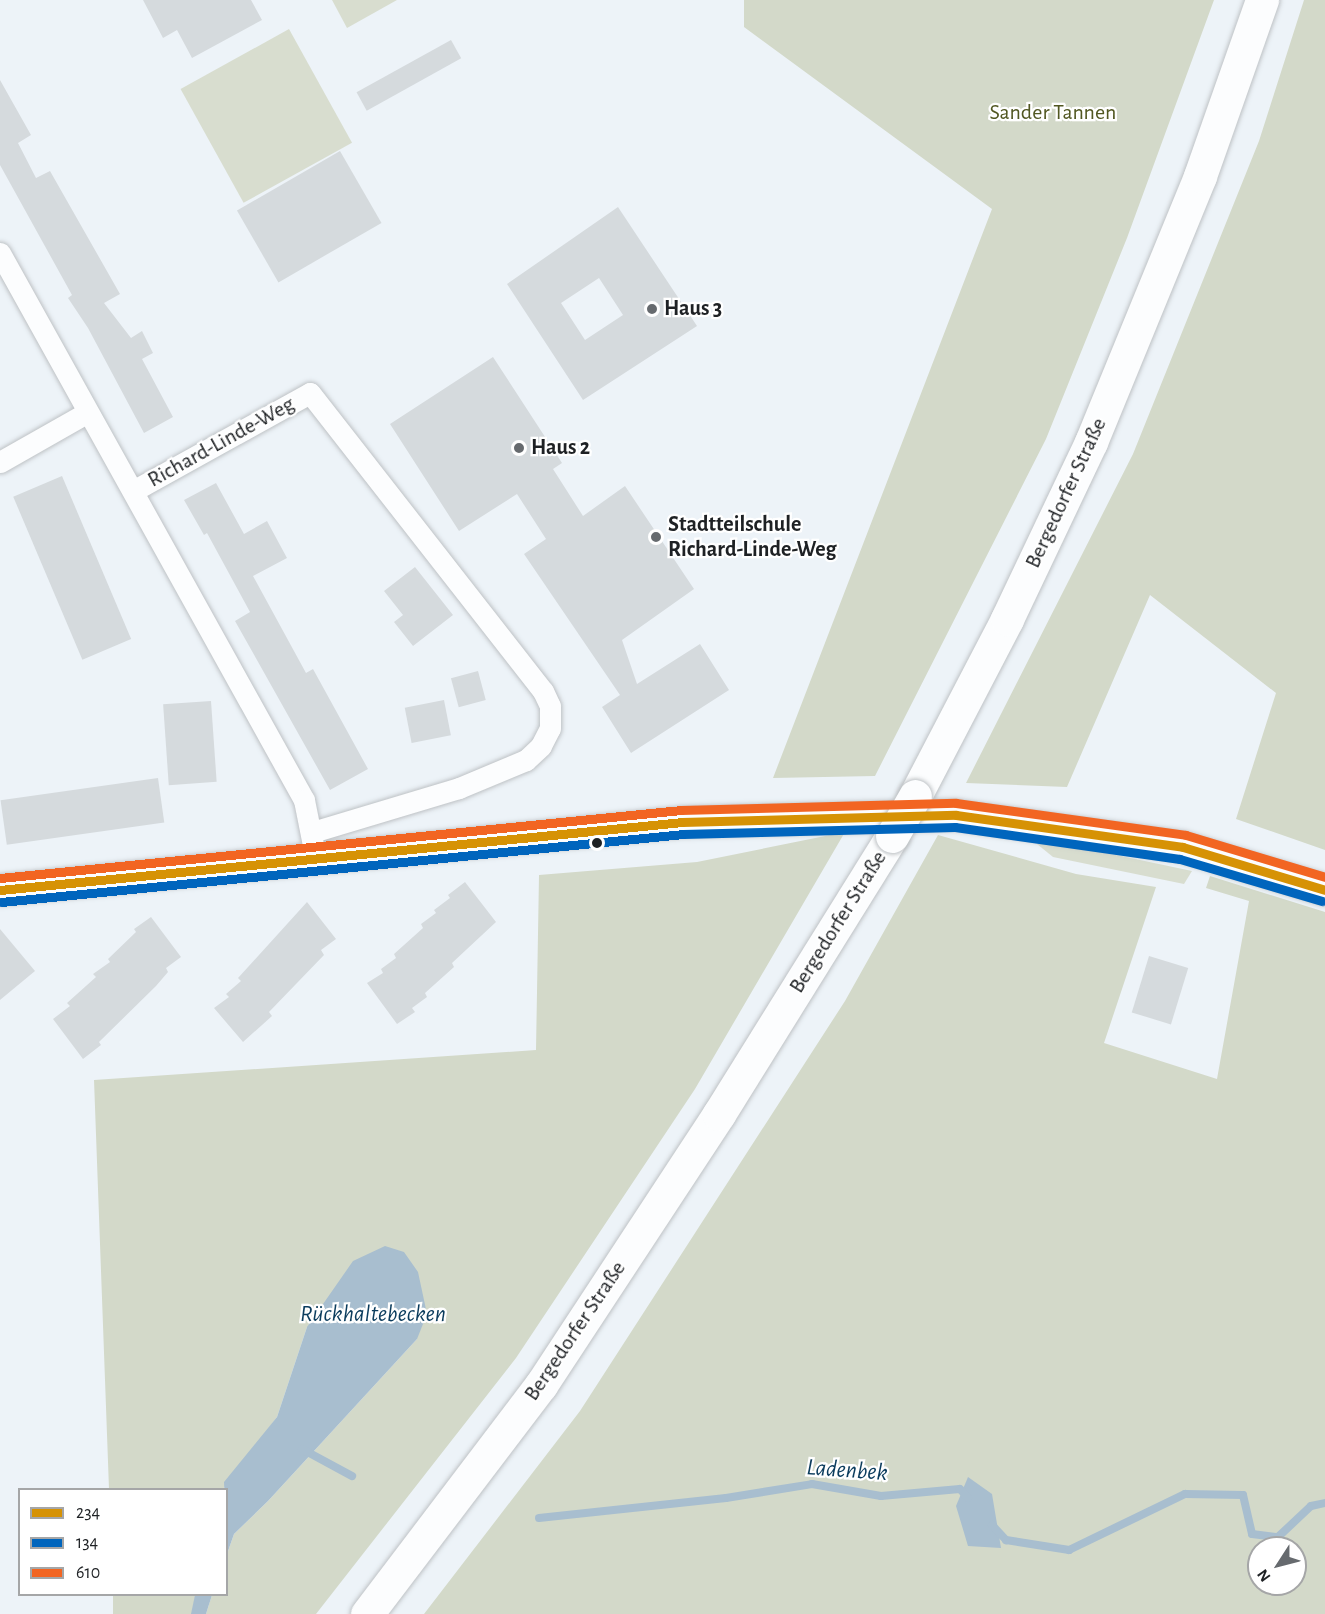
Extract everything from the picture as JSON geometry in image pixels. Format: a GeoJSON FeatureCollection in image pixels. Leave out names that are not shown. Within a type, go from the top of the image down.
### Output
{"type":"FeatureCollection","features":[{"type":"Feature","properties":{"kind":"main road","name":"Bergedorfer Straße"},"geometry":{"type":"LineString","coordinates":[[367,1614],[542,1385],[719,1114],[902,816],[1007,619],[1091,442],[1200,176],[1262,0]]}},
{"type":"Feature","properties":{"kind":"street","name":"Richard-Linde-Weg"},"geometry":{"type":"LineString","coordinates":[[0,253],[304,800],[313,845],[526,760],[541,746],[550,728],[550,706],[543,691],[310,393],[133,491]]}},
{"type":"Feature","properties":{"kind":"street"},"geometry":{"type":"LineString","coordinates":[[0,462],[88,412]]}},
{"type":"Feature","properties":{"kind":"street"},"geometry":{"type":"LineString","coordinates":[[0,890],[313,845],[682,822],[956,815],[1019,821],[1184,847],[1325,890]]}},
{"type":"Feature","properties":{"kind":"shaded area"},"geometry":{"type":"Polygon","coordinates":[[[332,0],[397,0],[347,28],[332,0]]]}},
{"type":"Feature","properties":{"kind":"shaded area"},"geometry":{"type":"Polygon","coordinates":[[[289,29],[352,143],[244,203],[181,89],[289,29]]]}},
{"type":"Feature","properties":{"kind":"shaded area"},"geometry":{"type":"Polygon","coordinates":[[[1044,842],[1192,871],[1184,884],[1053,857],[1037,844],[1044,842]]]}},
{"type":"Feature","properties":{"kind":"green space","name":"Sander Tannen"},"geometry":{"type":"Polygon","coordinates":[[[744,0],[1214,0],[1127,238],[1046,439],[875,776],[773,778],[992,209],[744,27],[744,0]]]}},
{"type":"Feature","properties":{"kind":"green space"},"geometry":{"type":"Polygon","coordinates":[[[1304,0],[1325,0],[1325,850],[1236,819],[1276,693],[1150,595],[1067,787],[966,783],[1133,454],[1259,141],[1304,0]]]}},
{"type":"Feature","properties":{"kind":"green space"},"geometry":{"type":"Polygon","coordinates":[[[845,832],[695,1089],[516,1358],[316,1614],[206,1614],[212,1596],[228,1596],[228,1551],[234,1534],[268,1501],[417,1339],[307,1327],[277,1417],[224,1488],[109,1488],[94,1080],[536,1050],[539,875],[697,862],[845,832]]]}},
{"type":"Feature","properties":{"kind":"green space"},"geometry":{"type":"Polygon","coordinates":[[[938,835],[1076,874],[1156,887],[1104,1043],[1217,1079],[1249,901],[1206,888],[1210,876],[1325,912],[1325,1614],[424,1614],[580,1411],[845,1001],[938,835]]]}},
{"type":"Feature","properties":{"kind":"green space"},"geometry":{"type":"Polygon","coordinates":[[[113,1596],[195,1596],[195,1614],[113,1614],[113,1596]]]}},
{"type":"Feature","properties":{"kind":"water","name":"Rückhaltebecken"},"geometry":{"type":"Polygon","coordinates":[[[385,1246],[404,1252],[418,1272],[427,1314],[417,1339],[268,1501],[234,1534],[228,1551],[228,1488],[224,1488],[224,1482],[277,1417],[307,1327],[353,1261],[385,1246]]]}},
{"type":"Feature","properties":{"kind":"water"},"geometry":{"type":"Polygon","coordinates":[[[968,1477],[992,1494],[1001,1548],[968,1546],[956,1506],[968,1477]]]}},
{"type":"Feature","properties":{"kind":"water"},"geometry":{"type":"Polygon","coordinates":[[[195,1596],[212,1596],[206,1614],[191,1614],[195,1596]]]}},
{"type":"Feature","properties":{"kind":"building"},"geometry":{"type":"Polygon","coordinates":[[[143,0],[251,0],[262,20],[192,58],[177,30],[163,38],[143,0]]]}},
{"type":"Feature","properties":{"kind":"building"},"geometry":{"type":"Polygon","coordinates":[[[451,40],[461,58],[367,111],[357,92],[451,40]]]}},
{"type":"Feature","properties":{"kind":"building"},"geometry":{"type":"Polygon","coordinates":[[[0,80],[31,135],[18,143],[36,178],[50,171],[120,294],[104,303],[131,338],[142,331],[153,353],[142,359],[173,417],[144,433],[88,328],[68,298],[72,295],[0,165],[0,80]]]}},
{"type":"Feature","properties":{"kind":"building"},"geometry":{"type":"Polygon","coordinates":[[[340,151],[382,223],[278,282],[237,211],[340,151]]]}},
{"type":"Feature","properties":{"kind":"building","name":"Haus 3"},"geometry":{"type":"Polygon","coordinates":[[[618,207],[697,326],[583,400],[507,284],[618,207]],[[599,278],[561,303],[585,340],[623,315],[599,278]]]}},
{"type":"Feature","properties":{"kind":"building"},"geometry":{"type":"Polygon","coordinates":[[[493,357],[562,463],[553,469],[583,516],[625,486],[694,589],[622,640],[637,684],[700,644],[729,690],[631,753],[602,707],[620,695],[524,554],[546,539],[517,494],[459,531],[390,424],[493,357]]]}},
{"type":"Feature","properties":{"kind":"building"},"geometry":{"type":"Polygon","coordinates":[[[62,476],[131,639],[82,660],[13,497],[62,476]]]}},
{"type":"Feature","properties":{"kind":"building"},"geometry":{"type":"Polygon","coordinates":[[[216,483],[244,534],[267,521],[287,558],[253,576],[306,673],[313,669],[368,769],[330,790],[235,621],[250,612],[207,533],[204,535],[184,500],[216,483]]]}},
{"type":"Feature","properties":{"kind":"building"},"geometry":{"type":"Polygon","coordinates":[[[415,567],[453,615],[413,646],[394,622],[403,615],[384,591],[415,567]]]}},
{"type":"Feature","properties":{"kind":"building"},"geometry":{"type":"Polygon","coordinates":[[[478,671],[486,700],[459,707],[451,678],[478,671]]]}},
{"type":"Feature","properties":{"kind":"building"},"geometry":{"type":"Polygon","coordinates":[[[444,700],[451,735],[412,743],[405,708],[444,700]]]}},
{"type":"Feature","properties":{"kind":"building"},"geometry":{"type":"Polygon","coordinates":[[[211,701],[217,782],[169,785],[163,704],[211,701]]]}},
{"type":"Feature","properties":{"kind":"building"},"geometry":{"type":"Polygon","coordinates":[[[158,778],[164,823],[7,845],[1,800],[158,778]]]}},
{"type":"Feature","properties":{"kind":"building"},"geometry":{"type":"Polygon","coordinates":[[[465,882],[496,922],[452,963],[454,967],[425,993],[427,997],[412,1008],[415,1012],[397,1024],[367,983],[383,973],[381,969],[396,958],[394,954],[423,928],[421,924],[436,913],[434,910],[450,898],[448,895],[465,882]]]}},
{"type":"Feature","properties":{"kind":"building"},"geometry":{"type":"Polygon","coordinates":[[[307,902],[336,939],[321,950],[324,955],[269,1012],[272,1016],[243,1042],[214,1008],[229,997],[226,994],[241,981],[238,978],[307,902]]]}},
{"type":"Feature","properties":{"kind":"building"},"geometry":{"type":"Polygon","coordinates":[[[151,917],[181,957],[166,968],[168,972],[99,1042],[101,1045],[83,1059],[53,1019],[70,1006],[67,1003],[96,977],[93,974],[110,962],[108,959],[136,932],[134,929],[151,917]]]}},
{"type":"Feature","properties":{"kind":"building"},"geometry":{"type":"Polygon","coordinates":[[[0,929],[35,971],[0,1000],[0,929]]]}},
{"type":"Feature","properties":{"kind":"building"},"geometry":{"type":"Polygon","coordinates":[[[1149,956],[1188,968],[1171,1024],[1132,1012],[1149,956]]]}},
{"type":"Feature","properties":{"kind":"waterway","name":"Ladenbek"},"geometry":{"type":"LineString","coordinates":[[302,1449],[352,1476]]}},
{"type":"Feature","properties":{"kind":"waterway","name":"Ladenbek"},"geometry":{"type":"LineString","coordinates":[[539,1518],[726,1498],[812,1484],[881,1496],[960,1489],[968,1498]]}},
{"type":"Feature","properties":{"kind":"waterway","name":"Ladenbek"},"geometry":{"type":"LineString","coordinates":[[992,1525],[1006,1540],[1069,1550],[1185,1494],[1243,1495],[1252,1534],[1278,1537],[1311,1506],[1325,1503]]}},
{"type":"Feature","properties":{"kind":"transit line","name":"610"},"geometry":{"type":"LineString","coordinates":[[0,878],[681,810],[956,803],[1186,835],[1325,877]]}},
{"type":"Feature","properties":{"kind":"transit line","name":"234"},"geometry":{"type":"LineString","coordinates":[[0,890],[682,822],[956,815],[1183,847],[1325,890]]}},
{"type":"Feature","properties":{"kind":"transit line","name":"134"},"geometry":{"type":"LineString","coordinates":[[1,902],[683,834],[955,827],[1180,859],[1322,901]]}},
{"type":"Feature","properties":{"kind":"place","name":"Haus 3"},"geometry":{"type":"Point","coordinates":[652,309]}},
{"type":"Feature","properties":{"kind":"place","name":"Haus 2"},"geometry":{"type":"Point","coordinates":[519,448]}},
{"type":"Feature","properties":{"kind":"place","name":"Stadtteilschule Richard-Linde-Weg"},"geometry":{"type":"Point","coordinates":[656,537]}}]}
